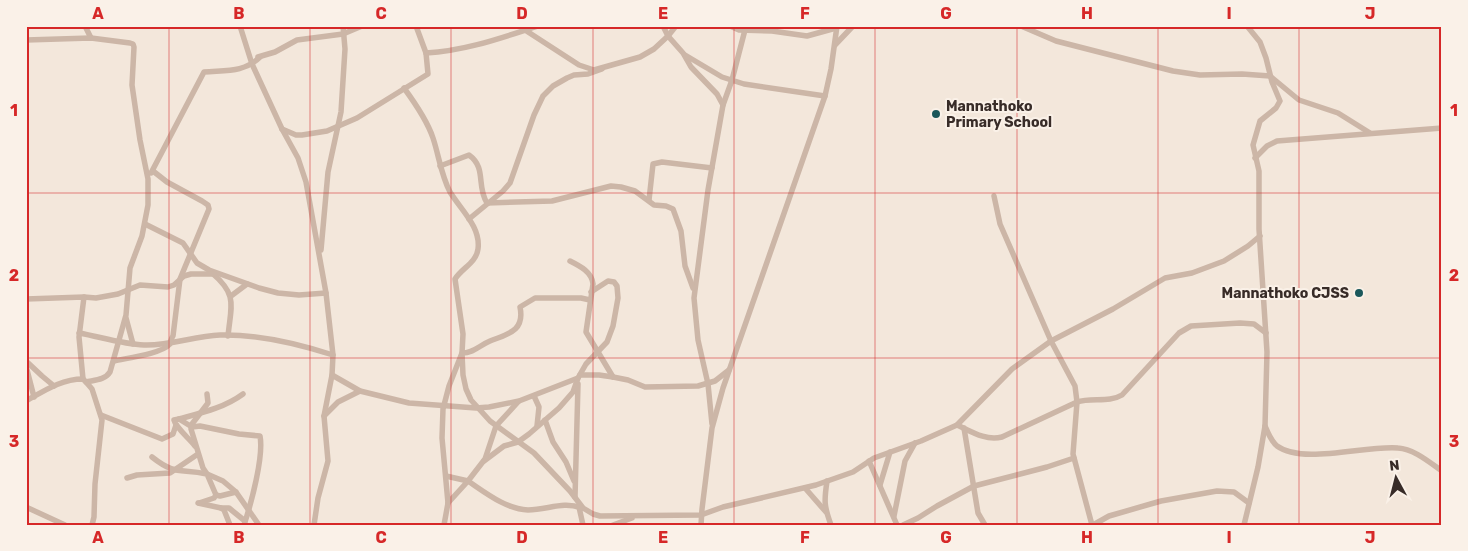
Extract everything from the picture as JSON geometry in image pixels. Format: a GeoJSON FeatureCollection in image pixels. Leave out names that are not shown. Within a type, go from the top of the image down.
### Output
{"type":"FeatureCollection","features":[{"type":"Feature","properties":{"kind":"street"},"geometry":{"type":"LineString","coordinates":[[86,26],[91,38]]}},
{"type":"Feature","properties":{"kind":"street"},"geometry":{"type":"LineString","coordinates":[[320,258],[328,172],[338,126],[342,96],[345,49],[343,26]]}},
{"type":"Feature","properties":{"kind":"street"},"geometry":{"type":"LineString","coordinates":[[148,179],[204,72],[235,70],[252,64],[260,57],[301,39],[343,34],[362,26]]}},
{"type":"Feature","properties":{"kind":"street"},"geometry":{"type":"LineString","coordinates":[[282,129],[296,135],[327,131],[357,118],[428,74],[426,53],[416,26]]}},
{"type":"Feature","properties":{"kind":"street"},"geometry":{"type":"LineString","coordinates":[[426,53],[468,48],[538,26]]}},
{"type":"Feature","properties":{"kind":"street"},"geometry":{"type":"LineString","coordinates":[[663,26],[668,36],[683,53],[694,71],[717,94],[723,105]]}},
{"type":"Feature","properties":{"kind":"street"},"geometry":{"type":"LineString","coordinates":[[469,219],[510,183],[542,96],[553,86],[574,75],[588,74],[640,57],[654,49],[676,26]]}},
{"type":"Feature","properties":{"kind":"street"},"geometry":{"type":"LineString","coordinates":[[702,525],[701,515],[712,428],[729,370],[825,96],[837,27],[807,36],[730,26]]}},
{"type":"Feature","properties":{"kind":"street"},"geometry":{"type":"LineString","coordinates":[[835,45],[853,26]]}},
{"type":"Feature","properties":{"kind":"street"},"geometry":{"type":"LineString","coordinates":[[1244,525],[1265,426],[1267,352],[1260,236],[1259,170],[1253,145],[1260,121],[1279,105],[1279,98],[1260,42],[1247,26]]}},
{"type":"Feature","properties":{"kind":"street"},"geometry":{"type":"LineString","coordinates":[[242,27],[252,64],[282,129],[298,158],[306,182],[326,293],[333,355],[332,375],[324,416],[328,461],[318,498],[314,525]]}},
{"type":"Feature","properties":{"kind":"street"},"geometry":{"type":"LineString","coordinates":[[1025,27],[1056,41],[1173,71],[1200,75],[1242,74],[1270,76],[1299,100],[1338,113],[1370,134]]}},
{"type":"Feature","properties":{"kind":"street"},"geometry":{"type":"LineString","coordinates":[[712,428],[708,384],[694,315],[694,294],[723,105],[746,28]]}},
{"type":"Feature","properties":{"kind":"street"},"geometry":{"type":"LineString","coordinates":[[525,30],[579,65],[594,70],[602,69]]}},
{"type":"Feature","properties":{"kind":"street"},"geometry":{"type":"LineString","coordinates":[[26,40],[91,38],[133,44],[132,84],[148,179],[148,205],[145,224],[130,268],[126,316],[114,360],[107,376],[84,380],[70,380],[26,401]]}},
{"type":"Feature","properties":{"kind":"street"},"geometry":{"type":"LineString","coordinates":[[683,53],[709,70],[732,80],[825,96]]}},
{"type":"Feature","properties":{"kind":"street"},"geometry":{"type":"LineString","coordinates":[[249,56],[260,57]]}},
{"type":"Feature","properties":{"kind":"street"},"geometry":{"type":"LineString","coordinates":[[404,88],[433,138],[440,166],[451,194],[469,219],[477,235],[477,254],[455,279],[463,334],[462,353],[466,389],[476,408],[496,426],[534,453],[575,497],[581,508],[583,525]]}},
{"type":"Feature","properties":{"kind":"street"},"geometry":{"type":"LineString","coordinates":[[1255,158],[1266,146],[1278,141],[1442,128]]}},
{"type":"Feature","properties":{"kind":"street"},"geometry":{"type":"LineString","coordinates":[[440,166],[468,154],[476,160],[482,178],[480,187],[487,203]]}},
{"type":"Feature","properties":{"kind":"street"},"geometry":{"type":"LineString","coordinates":[[648,200],[654,164],[662,162],[712,168]]}},
{"type":"Feature","properties":{"kind":"street"},"geometry":{"type":"LineString","coordinates":[[114,360],[162,349],[170,344],[173,336],[180,279],[209,207],[202,201],[167,182],[153,171]]}},
{"type":"Feature","properties":{"kind":"street"},"geometry":{"type":"LineString","coordinates":[[487,203],[552,201],[612,186],[635,191],[654,205],[666,206],[675,212],[681,231],[686,266],[694,294]]}},
{"type":"Feature","properties":{"kind":"street"},"geometry":{"type":"LineString","coordinates":[[994,196],[1000,224],[1051,341],[1075,386],[1077,402],[1074,458],[1093,525],[1109,516],[1160,501],[1217,491],[1234,492],[1249,503]]}},
{"type":"Feature","properties":{"kind":"street"},"geometry":{"type":"LineString","coordinates":[[145,224],[183,242],[197,263],[221,281],[231,296],[228,336]]}},
{"type":"Feature","properties":{"kind":"street"},"geometry":{"type":"LineString","coordinates":[[446,476],[468,481],[502,502],[521,510],[543,509],[563,504],[572,504],[600,516],[701,515],[734,504],[828,482],[853,472],[869,461],[957,425],[1012,369],[1051,341],[1114,309],[1165,278],[1192,273],[1224,261],[1260,236]]}},
{"type":"Feature","properties":{"kind":"street"},"geometry":{"type":"LineString","coordinates":[[570,261],[583,268],[591,277],[593,284],[586,332],[614,377]]}},
{"type":"Feature","properties":{"kind":"street"},"geometry":{"type":"LineString","coordinates":[[26,299],[104,296],[140,285],[168,287],[191,274],[211,272],[247,284],[287,294],[326,293]]}},
{"type":"Feature","properties":{"kind":"street"},"geometry":{"type":"LineString","coordinates":[[448,503],[484,461],[504,446],[518,442],[545,420],[573,392],[586,364],[608,342],[618,292],[614,282],[608,281],[591,292]]}},
{"type":"Feature","properties":{"kind":"street"},"geometry":{"type":"LineString","coordinates":[[231,296],[247,284]]}},
{"type":"Feature","properties":{"kind":"street"},"geometry":{"type":"LineString","coordinates":[[84,297],[80,333],[84,380],[96,399],[101,415],[102,428],[92,525]]}},
{"type":"Feature","properties":{"kind":"street"},"geometry":{"type":"LineString","coordinates":[[462,353],[469,353],[515,330],[520,322],[520,307],[535,298],[580,298],[590,300]]}},
{"type":"Feature","properties":{"kind":"street"},"geometry":{"type":"LineString","coordinates":[[126,316],[133,344]]}},
{"type":"Feature","properties":{"kind":"street"},"geometry":{"type":"LineString","coordinates":[[957,425],[995,439],[1077,402],[1086,399],[1112,399],[1122,395],[1179,333],[1191,326],[1250,323],[1266,333]]}},
{"type":"Feature","properties":{"kind":"street"},"geometry":{"type":"LineString","coordinates":[[80,333],[133,344],[170,344],[190,339],[228,336],[262,337],[333,355]]}},
{"type":"Feature","properties":{"kind":"street"},"geometry":{"type":"LineString","coordinates":[[444,525],[448,503],[442,438],[444,405],[462,353]]}},
{"type":"Feature","properties":{"kind":"street"},"geometry":{"type":"LineString","coordinates":[[26,361],[54,386]]}},
{"type":"Feature","properties":{"kind":"street"},"geometry":{"type":"LineString","coordinates":[[26,366],[34,397]]}},
{"type":"Feature","properties":{"kind":"street"},"geometry":{"type":"LineString","coordinates":[[332,375],[360,391],[409,403],[476,408],[518,401],[579,377],[599,375],[614,377],[645,387],[698,386],[708,384],[729,370]]}},
{"type":"Feature","properties":{"kind":"street"},"geometry":{"type":"LineString","coordinates":[[575,497],[579,377]]}},
{"type":"Feature","properties":{"kind":"street"},"geometry":{"type":"LineString","coordinates":[[324,416],[338,402],[360,391]]}},
{"type":"Feature","properties":{"kind":"street"},"geometry":{"type":"LineString","coordinates":[[206,394],[208,403],[192,424],[191,432],[195,446],[216,494],[220,496],[236,492]]}},
{"type":"Feature","properties":{"kind":"street"},"geometry":{"type":"LineString","coordinates":[[177,422],[221,406],[243,394]]}},
{"type":"Feature","properties":{"kind":"street"},"geometry":{"type":"LineString","coordinates":[[534,396],[539,407],[537,426]]}},
{"type":"Feature","properties":{"kind":"street"},"geometry":{"type":"LineString","coordinates":[[484,461],[496,426],[518,401]]}},
{"type":"Feature","properties":{"kind":"street"},"geometry":{"type":"LineString","coordinates":[[101,415],[162,439],[173,434],[177,422]]}},
{"type":"Feature","properties":{"kind":"street"},"geometry":{"type":"LineString","coordinates":[[545,420],[553,442],[566,462],[575,486]]}},
{"type":"Feature","properties":{"kind":"street"},"geometry":{"type":"LineString","coordinates":[[177,422],[192,427],[200,426],[260,436],[259,462],[245,523],[229,508],[198,503],[214,498],[216,494]]}},
{"type":"Feature","properties":{"kind":"street"},"geometry":{"type":"LineString","coordinates":[[177,422],[195,446]]}},
{"type":"Feature","properties":{"kind":"street"},"geometry":{"type":"LineString","coordinates":[[1265,426],[1276,445],[1286,451],[1306,454],[1397,448],[1425,459],[1442,471]]}},
{"type":"Feature","properties":{"kind":"street"},"geometry":{"type":"LineString","coordinates":[[964,428],[978,514],[985,525]]}},
{"type":"Feature","properties":{"kind":"street"},"geometry":{"type":"LineString","coordinates":[[894,516],[905,460],[915,443]]}},
{"type":"Feature","properties":{"kind":"street"},"geometry":{"type":"LineString","coordinates":[[880,485],[890,452]]}},
{"type":"Feature","properties":{"kind":"street"},"geometry":{"type":"LineString","coordinates":[[127,478],[137,475],[170,472],[198,454]]}},
{"type":"Feature","properties":{"kind":"street"},"geometry":{"type":"LineString","coordinates":[[152,458],[162,466],[172,470],[207,474],[223,482],[236,492],[259,525]]}},
{"type":"Feature","properties":{"kind":"street"},"geometry":{"type":"LineString","coordinates":[[903,525],[913,522],[936,506],[974,486],[1074,458]]}},
{"type":"Feature","properties":{"kind":"street"},"geometry":{"type":"LineString","coordinates":[[869,461],[897,525]]}},
{"type":"Feature","properties":{"kind":"street"},"geometry":{"type":"LineString","coordinates":[[828,482],[824,498],[826,512],[831,525]]}},
{"type":"Feature","properties":{"kind":"street"},"geometry":{"type":"LineString","coordinates":[[805,488],[826,512]]}},
{"type":"Feature","properties":{"kind":"street"},"geometry":{"type":"LineString","coordinates":[[26,507],[48,521],[65,525]]}},
{"type":"Feature","properties":{"kind":"street"},"geometry":{"type":"LineString","coordinates":[[221,508],[224,510],[230,525]]}},
{"type":"Feature","properties":{"kind":"street"},"geometry":{"type":"LineString","coordinates":[[613,525],[637,516]]}},
{"type":"Feature","properties":{"kind":"place","name":"Mannathoko Primary School"},"geometry":{"type":"Point","coordinates":[936,114]}},
{"type":"Feature","properties":{"kind":"place","name":"Mannathoko CJSS"},"geometry":{"type":"Point","coordinates":[1359,293]}}]}
